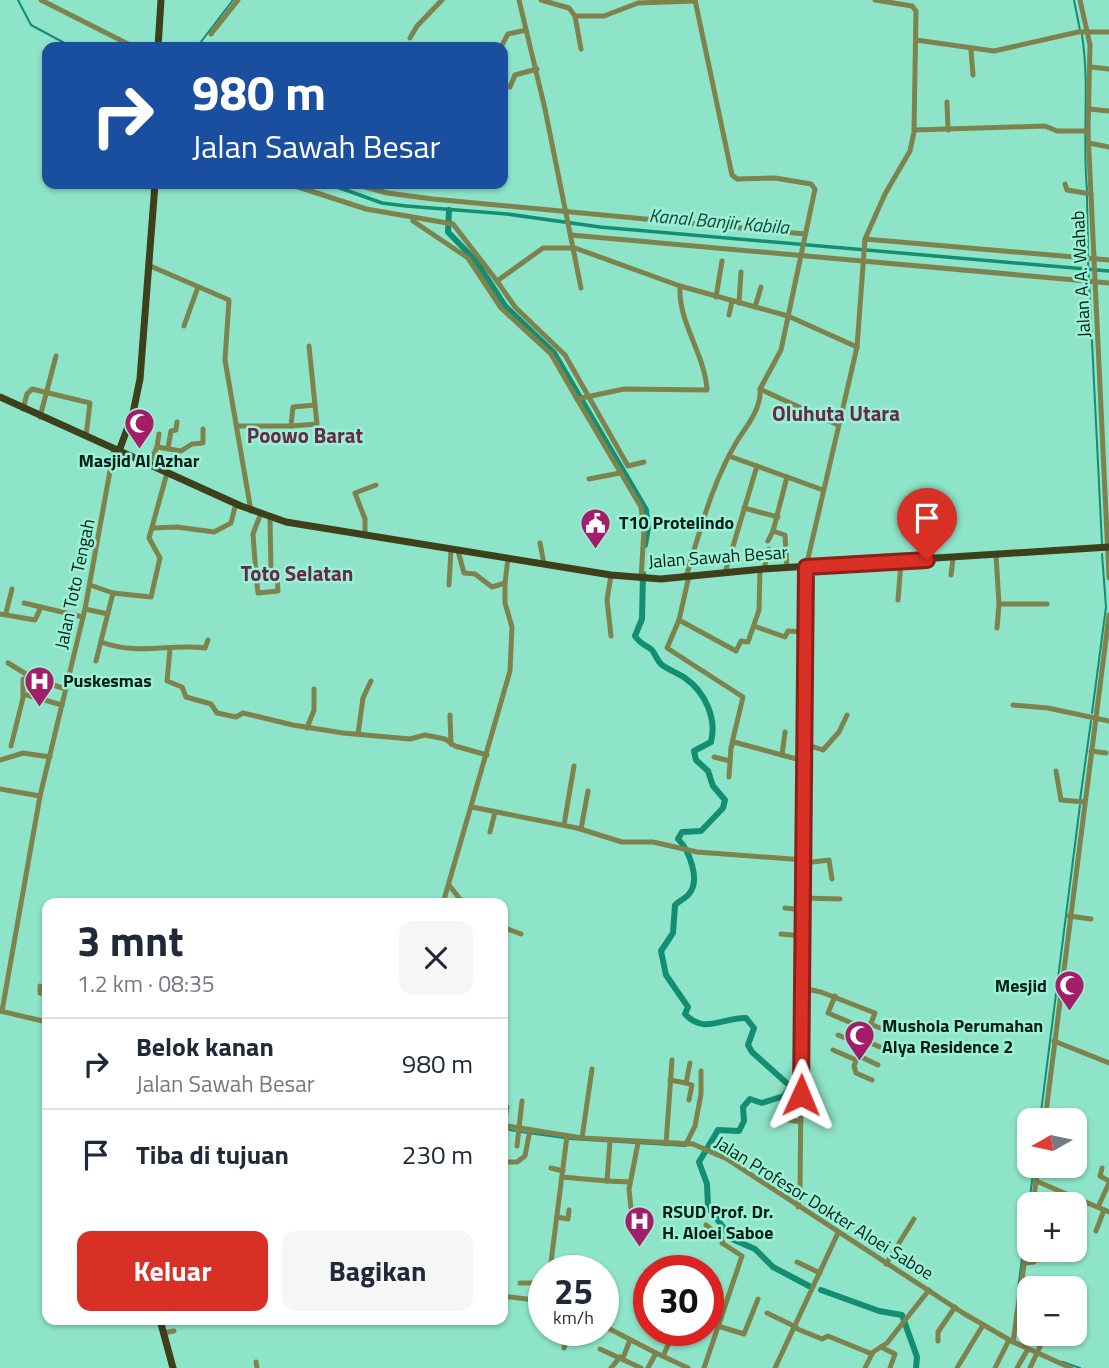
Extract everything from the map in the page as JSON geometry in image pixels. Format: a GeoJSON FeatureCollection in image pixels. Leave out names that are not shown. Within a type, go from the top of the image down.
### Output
{"type":"FeatureCollection","features":[{"type":"Feature","properties":{"kind":"main road"},"geometry":{"type":"LineString","coordinates":[[160,42],[162,0]]}},
{"type":"Feature","properties":{"kind":"main road"},"geometry":{"type":"LineString","coordinates":[[0,397],[116,452],[136,399],[153,189]]}},
{"type":"Feature","properties":{"kind":"main road"},"geometry":{"type":"LineString","coordinates":[[136,399],[153,189]]}},
{"type":"Feature","properties":{"kind":"main road","name":"Jalan Sawah Besar"},"geometry":{"type":"LineString","coordinates":[[116,452],[146,461],[251,511],[301,526],[644,579],[1108,547]]}},
{"type":"Feature","properties":{"kind":"main road"},"geometry":{"type":"LineString","coordinates":[[161,1325],[173,1368]]}},
{"type":"Feature","properties":{"kind":"street"},"geometry":{"type":"LineString","coordinates":[[41,0],[124,42]]}},
{"type":"Feature","properties":{"kind":"street"},"geometry":{"type":"LineString","coordinates":[[212,34],[238,0]]}},
{"type":"Feature","properties":{"kind":"street"},"geometry":{"type":"LineString","coordinates":[[410,38],[417,26],[442,0]]}},
{"type":"Feature","properties":{"kind":"street"},"geometry":{"type":"LineString","coordinates":[[519,0],[537,69],[581,288]]}},
{"type":"Feature","properties":{"kind":"street"},"geometry":{"type":"LineString","coordinates":[[541,0],[569,8],[575,16],[581,49]]}},
{"type":"Feature","properties":{"kind":"street"},"geometry":{"type":"LineString","coordinates":[[797,1207],[801,1122],[806,567],[856,347],[865,240],[885,194],[910,151],[915,130],[915,9],[875,0]]}},
{"type":"Feature","properties":{"kind":"street","name":"Jalan A.A. Wahab"},"geometry":{"type":"LineString","coordinates":[[1080,0],[1091,67],[1086,130],[1089,143],[1088,193],[1094,261],[1109,578]]}},
{"type":"Feature","properties":{"kind":"street"},"geometry":{"type":"LineString","coordinates":[[575,16],[604,16],[638,3],[695,1],[732,175],[737,179],[775,177],[811,184],[815,189],[779,356],[760,389],[761,395],[751,418],[729,456],[687,577],[679,620],[667,648],[743,698],[732,743],[729,777]]}},
{"type":"Feature","properties":{"kind":"street"},"geometry":{"type":"LineString","coordinates":[[504,42],[508,34],[526,30]]}},
{"type":"Feature","properties":{"kind":"street"},"geometry":{"type":"LineString","coordinates":[[916,40],[971,50],[1006,51],[1084,31],[1109,32]]}},
{"type":"Feature","properties":{"kind":"street"},"geometry":{"type":"LineString","coordinates":[[971,50],[973,75]]}},
{"type":"Feature","properties":{"kind":"street"},"geometry":{"type":"LineString","coordinates":[[1091,67],[1109,69]]}},
{"type":"Feature","properties":{"kind":"street"},"geometry":{"type":"LineString","coordinates":[[508,86],[515,75],[537,69]]}},
{"type":"Feature","properties":{"kind":"street"},"geometry":{"type":"LineString","coordinates":[[947,102],[948,130]]}},
{"type":"Feature","properties":{"kind":"street"},"geometry":{"type":"LineString","coordinates":[[1089,109],[1109,111]]}},
{"type":"Feature","properties":{"kind":"street"},"geometry":{"type":"LineString","coordinates":[[915,130],[1048,126],[1057,131],[1086,130]]}},
{"type":"Feature","properties":{"kind":"street"},"geometry":{"type":"LineString","coordinates":[[1089,143],[1109,147]]}},
{"type":"Feature","properties":{"kind":"street"},"geometry":{"type":"LineString","coordinates":[[1065,184],[1066,190],[1088,193]]}},
{"type":"Feature","properties":{"kind":"street"},"geometry":{"type":"LineString","coordinates":[[304,189],[366,209],[453,224],[515,307],[565,355],[582,398],[643,513],[644,579]]}},
{"type":"Feature","properties":{"kind":"street"},"geometry":{"type":"LineString","coordinates":[[373,189],[395,195],[804,236]]}},
{"type":"Feature","properties":{"kind":"street"},"geometry":{"type":"LineString","coordinates":[[413,221],[468,258],[501,308],[551,354],[628,466],[645,462]]}},
{"type":"Feature","properties":{"kind":"street"},"geometry":{"type":"LineString","coordinates":[[570,234],[1109,284]]}},
{"type":"Feature","properties":{"kind":"street"},"geometry":{"type":"LineString","coordinates":[[865,240],[1094,261],[1109,260]]}},
{"type":"Feature","properties":{"kind":"street"},"geometry":{"type":"LineString","coordinates":[[497,281],[543,248],[572,248],[680,286],[788,316],[856,347]]}},
{"type":"Feature","properties":{"kind":"street"},"geometry":{"type":"LineString","coordinates":[[716,297],[722,261]]}},
{"type":"Feature","properties":{"kind":"street"},"geometry":{"type":"LineString","coordinates":[[148,265],[229,300],[225,360],[251,511]]}},
{"type":"Feature","properties":{"kind":"street"},"geometry":{"type":"LineString","coordinates":[[729,315],[735,302],[741,272]]}},
{"type":"Feature","properties":{"kind":"street"},"geometry":{"type":"LineString","coordinates":[[582,398],[624,389],[707,390],[679,302],[680,286]]}},
{"type":"Feature","properties":{"kind":"street"},"geometry":{"type":"LineString","coordinates":[[184,326],[198,287]]}},
{"type":"Feature","properties":{"kind":"street"},"geometry":{"type":"LineString","coordinates":[[755,307],[761,287]]}},
{"type":"Feature","properties":{"kind":"street"},"geometry":{"type":"LineString","coordinates":[[237,426],[317,424],[309,346]]}},
{"type":"Feature","properties":{"kind":"street"},"geometry":{"type":"LineString","coordinates":[[40,417],[56,356]]}},
{"type":"Feature","properties":{"kind":"street"},"geometry":{"type":"LineString","coordinates":[[760,389],[838,425]]}},
{"type":"Feature","properties":{"kind":"street"},"geometry":{"type":"LineString","coordinates":[[23,409],[30,390],[91,403],[86,436]]}},
{"type":"Feature","properties":{"kind":"street"},"geometry":{"type":"LineString","coordinates":[[291,426],[293,407],[315,405]]}},
{"type":"Feature","properties":{"kind":"street"},"geometry":{"type":"LineString","coordinates":[[167,448],[170,432],[176,430],[177,422]]}},
{"type":"Feature","properties":{"kind":"street"},"geometry":{"type":"LineString","coordinates":[[157,447],[183,451],[192,444],[203,443],[203,429]]}},
{"type":"Feature","properties":{"kind":"street"},"geometry":{"type":"LineString","coordinates":[[146,461],[157,447],[159,435]]}},
{"type":"Feature","properties":{"kind":"street","name":"Jalan Toto Tengah"},"geometry":{"type":"LineString","coordinates":[[1,1011],[40,796],[85,609],[116,452]]}},
{"type":"Feature","properties":{"kind":"street"},"geometry":{"type":"LineString","coordinates":[[729,456],[823,490]]}},
{"type":"Feature","properties":{"kind":"street"},"geometry":{"type":"LineString","coordinates":[[725,573],[757,466]]}},
{"type":"Feature","properties":{"kind":"street"},"geometry":{"type":"LineString","coordinates":[[90,584],[112,592],[150,599],[160,558],[149,539],[167,473]]}},
{"type":"Feature","properties":{"kind":"street"},"geometry":{"type":"LineString","coordinates":[[589,479],[620,473]]}},
{"type":"Feature","properties":{"kind":"street"},"geometry":{"type":"LineString","coordinates":[[768,541],[778,517],[788,477]]}},
{"type":"Feature","properties":{"kind":"street"},"geometry":{"type":"LineString","coordinates":[[365,536],[364,517],[355,493],[376,485]]}},
{"type":"Feature","properties":{"kind":"street"},"geometry":{"type":"LineString","coordinates":[[152,528],[218,532],[231,523],[236,503]]}},
{"type":"Feature","properties":{"kind":"street"},"geometry":{"type":"LineString","coordinates":[[744,508],[778,517]]}},
{"type":"Feature","properties":{"kind":"street"},"geometry":{"type":"LineString","coordinates":[[256,575],[277,574],[277,592],[258,593],[256,575],[253,531],[261,513]]}},
{"type":"Feature","properties":{"kind":"street"},"geometry":{"type":"LineString","coordinates":[[270,517],[271,573]]}},
{"type":"Feature","properties":{"kind":"street"},"geometry":{"type":"LineString","coordinates":[[773,531],[785,535],[787,568]]}},
{"type":"Feature","properties":{"kind":"street"},"geometry":{"type":"LineString","coordinates":[[540,542],[544,564]]}},
{"type":"Feature","properties":{"kind":"street"},"geometry":{"type":"LineString","coordinates":[[679,620],[734,651],[741,641],[748,642],[760,597],[762,569],[769,549]]}},
{"type":"Feature","properties":{"kind":"street"},"geometry":{"type":"LineString","coordinates":[[454,550],[464,573],[475,574],[492,587],[505,583]]}},
{"type":"Feature","properties":{"kind":"street"},"geometry":{"type":"LineString","coordinates":[[449,585],[454,550]]}},
{"type":"Feature","properties":{"kind":"street"},"geometry":{"type":"LineString","coordinates":[[996,555],[998,628]]}},
{"type":"Feature","properties":{"kind":"street"},"geometry":{"type":"LineString","coordinates":[[445,898],[511,662],[512,627],[505,603],[508,558]]}},
{"type":"Feature","properties":{"kind":"street"},"geometry":{"type":"LineString","coordinates":[[951,575],[953,558]]}},
{"type":"Feature","properties":{"kind":"street"},"geometry":{"type":"LineString","coordinates":[[898,600],[901,562]]}},
{"type":"Feature","properties":{"kind":"street"},"geometry":{"type":"LineString","coordinates":[[611,575],[607,597],[611,636]]}},
{"type":"Feature","properties":{"kind":"street"},"geometry":{"type":"LineString","coordinates":[[96,661],[114,581]]}},
{"type":"Feature","properties":{"kind":"street"},"geometry":{"type":"LineString","coordinates":[[12,589],[3,614],[36,620],[41,607]]}},
{"type":"Feature","properties":{"kind":"street"},"geometry":{"type":"LineString","coordinates":[[24,603],[83,617]]}},
{"type":"Feature","properties":{"kind":"street"},"geometry":{"type":"LineString","coordinates":[[999,604],[1047,604]]}},
{"type":"Feature","properties":{"kind":"street"},"geometry":{"type":"LineString","coordinates":[[85,609],[108,614]]}},
{"type":"Feature","properties":{"kind":"street"},"geometry":{"type":"LineString","coordinates":[[1046,1108],[1109,615]]}},
{"type":"Feature","properties":{"kind":"street"},"geometry":{"type":"LineString","coordinates":[[754,626],[785,638],[788,631],[806,632]]}},
{"type":"Feature","properties":{"kind":"street"},"geometry":{"type":"LineString","coordinates":[[101,642],[131,651],[181,649],[186,645],[205,648],[208,640]]}},
{"type":"Feature","properties":{"kind":"street"},"geometry":{"type":"LineString","coordinates":[[170,649],[167,680],[182,687],[186,697],[211,704],[218,713],[226,716],[238,717],[243,712],[307,728],[410,739],[422,734],[445,738],[451,744],[487,754]]}},
{"type":"Feature","properties":{"kind":"street"},"geometry":{"type":"LineString","coordinates":[[8,663],[66,689]]}},
{"type":"Feature","properties":{"kind":"street"},"geometry":{"type":"LineString","coordinates":[[11,746],[23,694],[23,680],[26,676],[32,676]]}},
{"type":"Feature","properties":{"kind":"street"},"geometry":{"type":"LineString","coordinates":[[358,734],[363,698],[372,681]]}},
{"type":"Feature","properties":{"kind":"street"},"geometry":{"type":"LineString","coordinates":[[307,728],[314,710],[314,689]]}},
{"type":"Feature","properties":{"kind":"street"},"geometry":{"type":"LineString","coordinates":[[23,694],[62,705]]}},
{"type":"Feature","properties":{"kind":"street"},"geometry":{"type":"LineString","coordinates":[[1013,705],[1048,708],[1109,721]]}},
{"type":"Feature","properties":{"kind":"street"},"geometry":{"type":"LineString","coordinates":[[450,715],[451,744]]}},
{"type":"Feature","properties":{"kind":"street"},"geometry":{"type":"LineString","coordinates":[[805,744],[823,750],[840,731],[847,715]]}},
{"type":"Feature","properties":{"kind":"street"},"geometry":{"type":"LineString","coordinates":[[782,755],[785,732]]}},
{"type":"Feature","properties":{"kind":"street"},"geometry":{"type":"LineString","coordinates":[[732,743],[804,761]]}},
{"type":"Feature","properties":{"kind":"street"},"geometry":{"type":"LineString","coordinates":[[1091,751],[1106,753]]}},
{"type":"Feature","properties":{"kind":"street"},"geometry":{"type":"LineString","coordinates":[[0,760],[23,753],[50,757]]}},
{"type":"Feature","properties":{"kind":"street"},"geometry":{"type":"LineString","coordinates":[[713,757],[730,761]]}},
{"type":"Feature","properties":{"kind":"street"},"geometry":{"type":"LineString","coordinates":[[564,825],[575,766]]}},
{"type":"Feature","properties":{"kind":"street"},"geometry":{"type":"LineString","coordinates":[[1056,771],[1061,800],[1084,802]]}},
{"type":"Feature","properties":{"kind":"street"},"geometry":{"type":"LineString","coordinates":[[0,789],[40,796]]}},
{"type":"Feature","properties":{"kind":"street"},"geometry":{"type":"LineString","coordinates":[[582,829],[588,790]]}},
{"type":"Feature","properties":{"kind":"street"},"geometry":{"type":"LineString","coordinates":[[472,807],[582,829],[618,841],[653,842],[697,852],[804,862],[829,860],[832,879]]}},
{"type":"Feature","properties":{"kind":"street"},"geometry":{"type":"LineString","coordinates":[[490,832],[495,811]]}},
{"type":"Feature","properties":{"kind":"street"},"geometry":{"type":"LineString","coordinates":[[449,885],[459,898]]}},
{"type":"Feature","properties":{"kind":"street"},"geometry":{"type":"LineString","coordinates":[[803,898],[840,899]]}},
{"type":"Feature","properties":{"kind":"street"},"geometry":{"type":"LineString","coordinates":[[785,908],[803,911]]}},
{"type":"Feature","properties":{"kind":"street"},"geometry":{"type":"LineString","coordinates":[[1069,916],[1091,919]]}},
{"type":"Feature","properties":{"kind":"street"},"geometry":{"type":"LineString","coordinates":[[508,929],[522,934]]}},
{"type":"Feature","properties":{"kind":"street"},"geometry":{"type":"LineString","coordinates":[[782,934],[803,936]]}},
{"type":"Feature","properties":{"kind":"street"},"geometry":{"type":"LineString","coordinates":[[40,986],[42,994]]}},
{"type":"Feature","properties":{"kind":"street"},"geometry":{"type":"LineString","coordinates":[[802,988],[835,996],[875,1013],[857,1058],[856,1073],[872,1080]]}},
{"type":"Feature","properties":{"kind":"street"},"geometry":{"type":"LineString","coordinates":[[835,996],[828,1013],[888,1031]]}},
{"type":"Feature","properties":{"kind":"street"},"geometry":{"type":"LineString","coordinates":[[1,1011],[42,1021]]}},
{"type":"Feature","properties":{"kind":"street"},"geometry":{"type":"LineString","coordinates":[[838,1035],[882,1048]]}},
{"type":"Feature","properties":{"kind":"street"},"geometry":{"type":"LineString","coordinates":[[1054,1041],[1109,1063]]}},
{"type":"Feature","properties":{"kind":"street"},"geometry":{"type":"LineString","coordinates":[[832,1050],[878,1065]]}},
{"type":"Feature","properties":{"kind":"street"},"geometry":{"type":"LineString","coordinates":[[666,1144],[673,1060]]}},
{"type":"Feature","properties":{"kind":"street"},"geometry":{"type":"LineString","coordinates":[[687,1083],[690,1063]]}},
{"type":"Feature","properties":{"kind":"street"},"geometry":{"type":"LineString","coordinates":[[582,1138],[592,1069]]}},
{"type":"Feature","properties":{"kind":"street"},"geometry":{"type":"LineString","coordinates":[[686,1144],[695,1126],[701,1094],[701,1071]]}},
{"type":"Feature","properties":{"kind":"street"},"geometry":{"type":"LineString","coordinates":[[670,1080],[692,1085],[689,1100]]}},
{"type":"Feature","properties":{"kind":"street"},"geometry":{"type":"LineString","coordinates":[[517,1146],[522,1101]]}},
{"type":"Feature","properties":{"kind":"street"},"geometry":{"type":"LineString","coordinates":[[777,1118],[801,1122]]}},
{"type":"Feature","properties":{"kind":"street","name":"Jalan Profesor Dokter Aloei Saboe"},"geometry":{"type":"LineString","coordinates":[[508,1127],[567,1139],[582,1138],[638,1146],[699,1145],[929,1290],[955,1307],[961,1315],[1069,1367]]}},
{"type":"Feature","properties":{"kind":"street"},"geometry":{"type":"LineString","coordinates":[[508,1162],[519,1162],[520,1157],[525,1156],[529,1133]]}},
{"type":"Feature","properties":{"kind":"street"},"geometry":{"type":"LineString","coordinates":[[552,1255],[567,1139]]}},
{"type":"Feature","properties":{"kind":"street"},"geometry":{"type":"LineString","coordinates":[[607,1181],[610,1143]]}},
{"type":"Feature","properties":{"kind":"street"},"geometry":{"type":"LineString","coordinates":[[631,1208],[630,1182],[632,1169],[636,1165],[638,1146]]}},
{"type":"Feature","properties":{"kind":"street"},"geometry":{"type":"LineString","coordinates":[[551,1168],[562,1174],[630,1182]]}},
{"type":"Feature","properties":{"kind":"street"},"geometry":{"type":"LineString","coordinates":[[1096,1231],[1109,1182],[1100,1176],[1102,1168]]}},
{"type":"Feature","properties":{"kind":"street"},"geometry":{"type":"LineString","coordinates":[[1035,1192],[1036,1178]]}},
{"type":"Feature","properties":{"kind":"street"},"geometry":{"type":"LineString","coordinates":[[1036,1181],[1103,1210]]}},
{"type":"Feature","properties":{"kind":"street"},"geometry":{"type":"LineString","coordinates":[[557,1217],[568,1219],[569,1210]]}},
{"type":"Feature","properties":{"kind":"street"},"geometry":{"type":"LineString","coordinates":[[886,1264],[914,1219]]}},
{"type":"Feature","properties":{"kind":"street"},"geometry":{"type":"LineString","coordinates":[[706,1226],[723,1239],[722,1243],[742,1255],[724,1309]]}},
{"type":"Feature","properties":{"kind":"street"},"geometry":{"type":"LineString","coordinates":[[775,1368],[812,1294],[838,1233]]}},
{"type":"Feature","properties":{"kind":"street"},"geometry":{"type":"LineString","coordinates":[[797,1262],[820,1273]]}},
{"type":"Feature","properties":{"kind":"street"},"geometry":{"type":"LineString","coordinates":[[1022,1276],[1024,1263],[1034,1262]]}},
{"type":"Feature","properties":{"kind":"street"},"geometry":{"type":"LineString","coordinates":[[520,1283],[528,1283]]}},
{"type":"Feature","properties":{"kind":"street"},"geometry":{"type":"LineString","coordinates":[[865,1368],[872,1353],[881,1347],[929,1290]]}},
{"type":"Feature","properties":{"kind":"street"},"geometry":{"type":"LineString","coordinates":[[508,1297],[528,1299]]}},
{"type":"Feature","properties":{"kind":"street"},"geometry":{"type":"LineString","coordinates":[[724,1328],[744,1334],[758,1299]]}},
{"type":"Feature","properties":{"kind":"street"},"geometry":{"type":"LineString","coordinates":[[938,1340],[938,1332],[955,1307]]}},
{"type":"Feature","properties":{"kind":"street"},"geometry":{"type":"LineString","coordinates":[[995,1368],[1011,1341],[1017,1312]]}},
{"type":"Feature","properties":{"kind":"street"},"geometry":{"type":"LineString","coordinates":[[767,1313],[822,1339],[827,1336],[838,1339],[872,1353]]}},
{"type":"Feature","properties":{"kind":"street"},"geometry":{"type":"LineString","coordinates":[[957,1368],[983,1325]]}},
{"type":"Feature","properties":{"kind":"street"},"geometry":{"type":"LineString","coordinates":[[163,1333],[174,1331]]}},
{"type":"Feature","properties":{"kind":"street"},"geometry":{"type":"LineString","coordinates":[[619,1334],[688,1368]]}},
{"type":"Feature","properties":{"kind":"street"},"geometry":{"type":"LineString","coordinates":[[611,1368],[622,1358],[630,1340]]}},
{"type":"Feature","properties":{"kind":"street"},"geometry":{"type":"LineString","coordinates":[[663,1356],[668,1346]]}},
{"type":"Feature","properties":{"kind":"street"},"geometry":{"type":"LineString","coordinates":[[704,1368],[711,1346]]}},
{"type":"Feature","properties":{"kind":"street"},"geometry":{"type":"LineString","coordinates":[[1030,1368],[1041,1346]]}},
{"type":"Feature","properties":{"kind":"street"},"geometry":{"type":"LineString","coordinates":[[881,1347],[895,1354],[890,1368]]}},
{"type":"Feature","properties":{"kind":"street"},"geometry":{"type":"LineString","coordinates":[[600,1349],[641,1368]]}},
{"type":"Feature","properties":{"kind":"street"},"geometry":{"type":"LineString","coordinates":[[1017,1368],[1028,1349]]}},
{"type":"Feature","properties":{"kind":"street"},"geometry":{"type":"LineString","coordinates":[[648,1368],[656,1353]]}},
{"type":"Feature","properties":{"kind":"waterway"},"geometry":{"type":"LineString","coordinates":[[18,0],[31,25],[63,42]]}},
{"type":"Feature","properties":{"kind":"waterway"},"geometry":{"type":"LineString","coordinates":[[201,42],[233,0]]}},
{"type":"Feature","properties":{"kind":"waterway"},"geometry":{"type":"LineString","coordinates":[[1074,0],[1080,30]]}},
{"type":"Feature","properties":{"kind":"waterway"},"geometry":{"type":"LineString","coordinates":[[1082,35],[1087,190]]}},
{"type":"Feature","properties":{"kind":"waterway","name":"Kanal Banjir Kabila"},"geometry":{"type":"LineString","coordinates":[[343,189],[382,203],[507,214],[600,227],[1109,271]]}},
{"type":"Feature","properties":{"kind":"waterway"},"geometry":{"type":"LineString","coordinates":[[1087,196],[1088,255]]}},
{"type":"Feature","properties":{"kind":"waterway"},"geometry":{"type":"LineString","coordinates":[[449,210],[448,232],[476,261],[505,306],[554,353],[646,510],[648,528],[645,545]]}},
{"type":"Feature","properties":{"kind":"waterway"},"geometry":{"type":"LineString","coordinates":[[1088,261],[1102,544]]}},
{"type":"Feature","properties":{"kind":"waterway"},"geometry":{"type":"LineString","coordinates":[[1092,713],[1106,607],[1102,554]]}},
{"type":"Feature","properties":{"kind":"waterway"},"geometry":{"type":"LineString","coordinates":[[643,574],[642,619],[635,636],[652,650],[661,664],[685,678],[704,698],[711,715],[711,742],[694,751],[696,760],[708,771],[713,786],[725,800],[723,808],[701,831],[682,832],[678,839],[692,865],[694,881],[689,894],[675,905],[673,933],[661,951],[666,975],[688,1007],[685,1014],[692,1020],[707,1024],[746,1018],[754,1028],[748,1045],[752,1052],[790,1086],[784,1096],[762,1103],[750,1099],[743,1107],[744,1121],[739,1131],[718,1130],[699,1162],[707,1184],[708,1207],[732,1239],[755,1249],[773,1267],[809,1286]]}},
{"type":"Feature","properties":{"kind":"waterway"},"geometry":{"type":"LineString","coordinates":[[1080,800],[1091,721]]}},
{"type":"Feature","properties":{"kind":"waterway"},"geometry":{"type":"LineString","coordinates":[[1042,1108],[1080,805]]}},
{"type":"Feature","properties":{"kind":"waterway"},"geometry":{"type":"LineString","coordinates":[[508,1129],[515,1131]]}},
{"type":"Feature","properties":{"kind":"waterway"},"geometry":{"type":"LineString","coordinates":[[521,1132],[564,1138]]}},
{"type":"Feature","properties":{"kind":"waterway"},"geometry":{"type":"LineString","coordinates":[[569,1139],[686,1146]]}},
{"type":"Feature","properties":{"kind":"waterway"},"geometry":{"type":"LineString","coordinates":[[1020,1276],[1032,1178]]}},
{"type":"Feature","properties":{"kind":"waterway"},"geometry":{"type":"LineString","coordinates":[[821,1290],[879,1311],[902,1315],[917,1357],[916,1368]]}},
{"type":"Feature","properties":{"kind":"waterway"},"geometry":{"type":"LineString","coordinates":[[1063,1362],[1080,1368]]}},
{"type":"Feature","properties":{"kind":"place","name":"Masjid Al Azhar"},"geometry":{"type":"Point","coordinates":[139,450]}},
{"type":"Feature","properties":{"kind":"place","name":"T10 Protelindo"},"geometry":{"type":"Point","coordinates":[596,550]}},
{"type":"Feature","properties":{"kind":"place","name":"Puskesmas"},"geometry":{"type":"Point","coordinates":[40,708]}},
{"type":"Feature","properties":{"kind":"place","name":"Mesjid"},"geometry":{"type":"Point","coordinates":[1070,1013]}},
{"type":"Feature","properties":{"kind":"place","name":"Mushola Perumahan Alya Residence 2"},"geometry":{"type":"Point","coordinates":[859,1063]}},
{"type":"Feature","properties":{"kind":"place","name":"RSUD Prof. Dr. H. Aloei Saboe"},"geometry":{"type":"Point","coordinates":[639,1249]}},
{"type":"Feature","properties":{"kind":"district","name":"Oluhuta Utara"},"geometry":{"type":"Point","coordinates":[836,414]}},
{"type":"Feature","properties":{"kind":"district","name":"Poowo Barat"},"geometry":{"type":"Point","coordinates":[305,436]}},
{"type":"Feature","properties":{"kind":"district","name":"Toto Selatan"},"geometry":{"type":"Point","coordinates":[297,574]}},
{"type":"Feature","properties":{"kind":"route"},"geometry":{"type":"LineString","coordinates":[[801,1095],[806,567],[927,560]]}}]}
